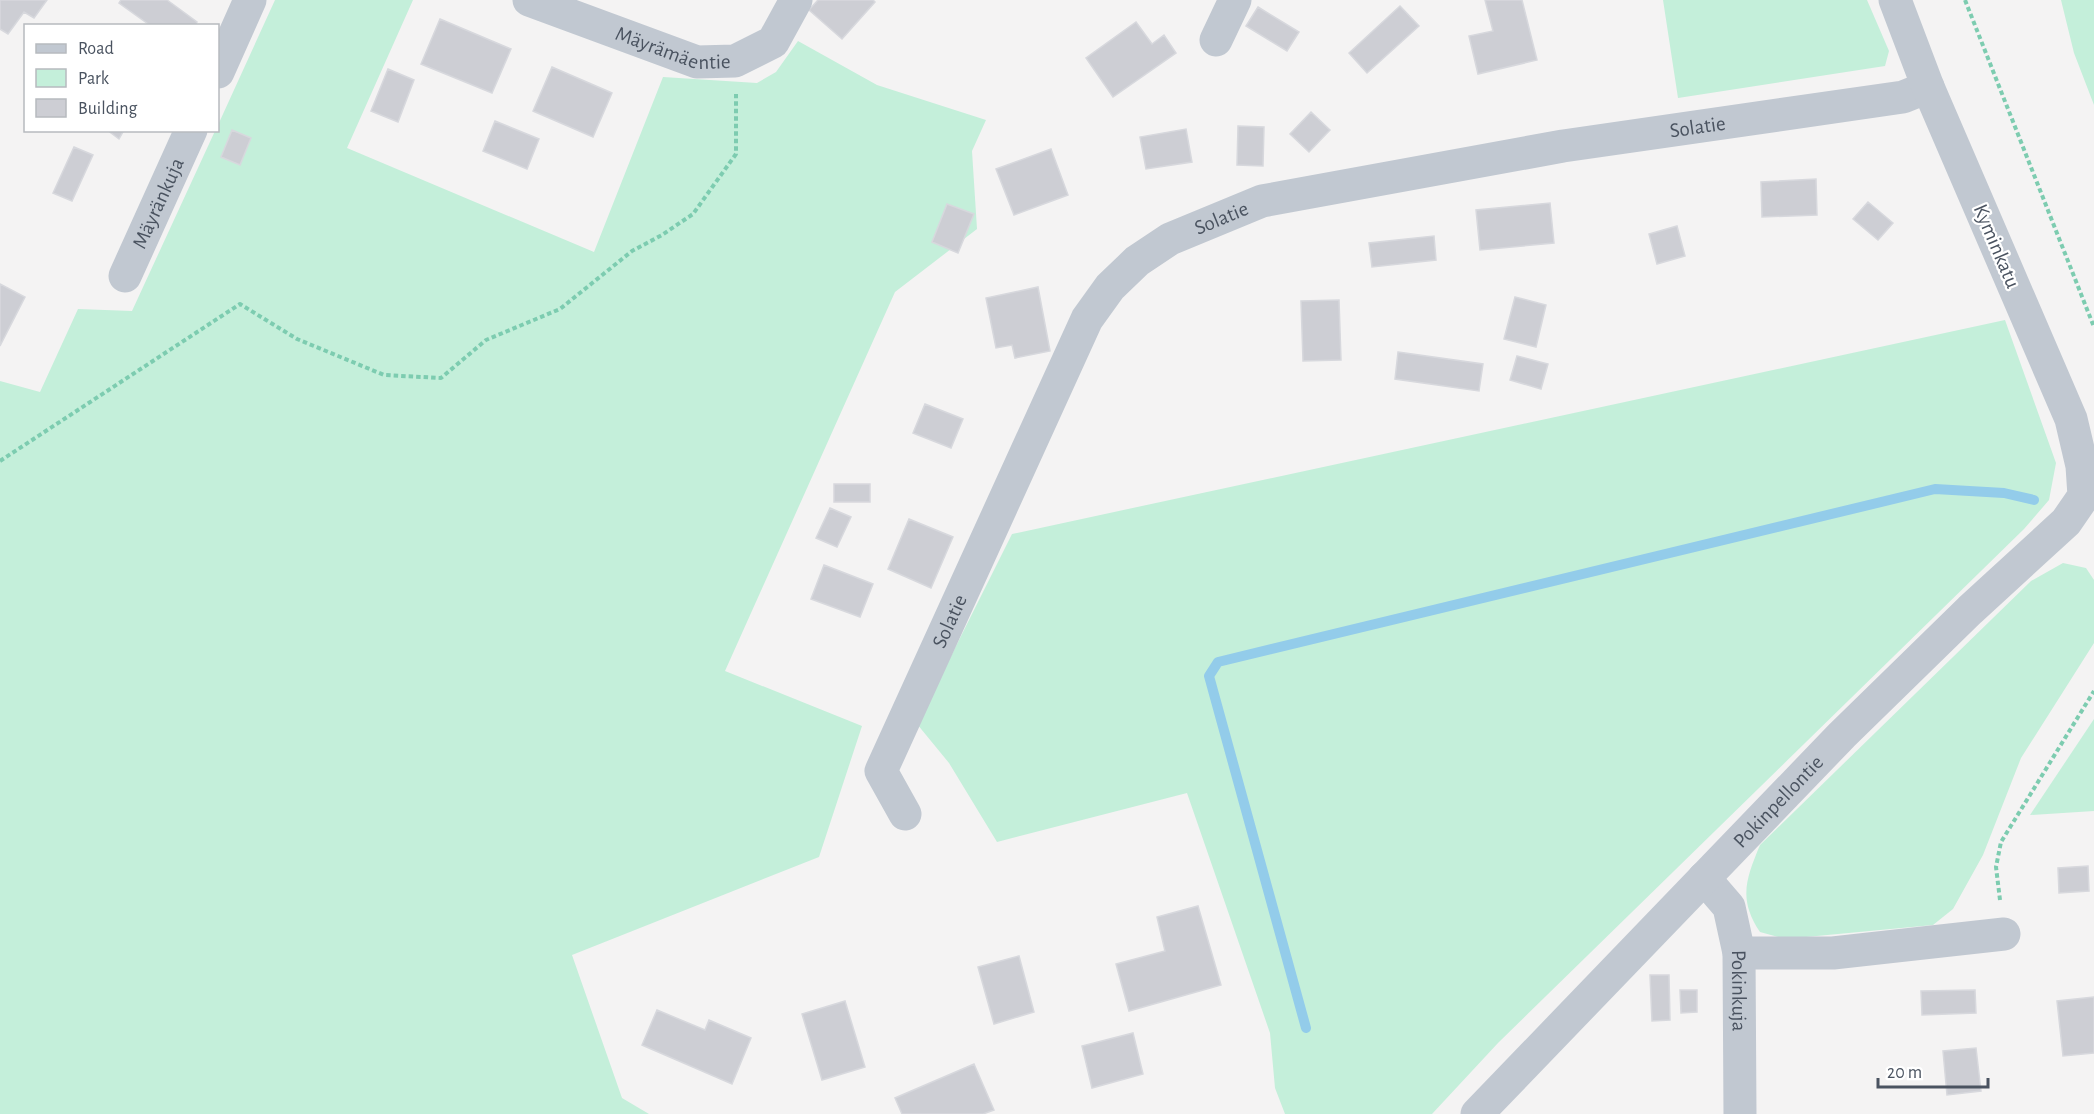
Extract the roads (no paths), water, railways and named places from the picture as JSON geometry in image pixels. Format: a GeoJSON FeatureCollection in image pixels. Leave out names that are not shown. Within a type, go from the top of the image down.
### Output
{"type":"FeatureCollection","features":[{"type":"Feature","properties":{"kind":"street"},"geometry":{"type":"LineString","coordinates":[[219,70],[250,0]]}},
{"type":"Feature","properties":{"kind":"street","name":"Mäyrämäentie"},"geometry":{"type":"LineString","coordinates":[[529,0],[697,62],[735,61],[773,42],[795,0]]}},
{"type":"Feature","properties":{"kind":"street"},"geometry":{"type":"LineString","coordinates":[[1216,40],[1235,0]]}},
{"type":"Feature","properties":{"kind":"street","name":"Kyminkatu"},"geometry":{"type":"LineString","coordinates":[[1895,0],[1928,87],[2071,419],[2082,466],[2084,496]]}},
{"type":"Feature","properties":{"kind":"street","name":"Solatie"},"geometry":{"type":"LineString","coordinates":[[905,814],[881,771],[1087,319],[1110,287],[1137,261],[1170,239],[1262,201],[1563,146],[1903,98],[1928,87]]}},
{"type":"Feature","properties":{"kind":"street","name":"Mäyränkuja"},"geometry":{"type":"LineString","coordinates":[[125,276],[190,132]]}},
{"type":"Feature","properties":{"kind":"street","name":"Pokinpellontie"},"geometry":{"type":"LineString","coordinates":[[1477,1114],[1842,735],[1970,610],[2066,522],[2084,496]]}},
{"type":"Feature","properties":{"kind":"street","name":"Pokinkuja"},"geometry":{"type":"LineString","coordinates":[[1704,878],[1729,907],[1739,953],[1740,1114]]}},
{"type":"Feature","properties":{"kind":"street"},"geometry":{"type":"LineString","coordinates":[[1739,953],[1833,953],[2004,934]]}},
{"type":"Feature","properties":{"kind":"waterway"},"geometry":{"type":"LineString","coordinates":[[1306,1028],[1209,676],[1218,662],[1935,489],[2004,493],[2034,500]]}}]}
